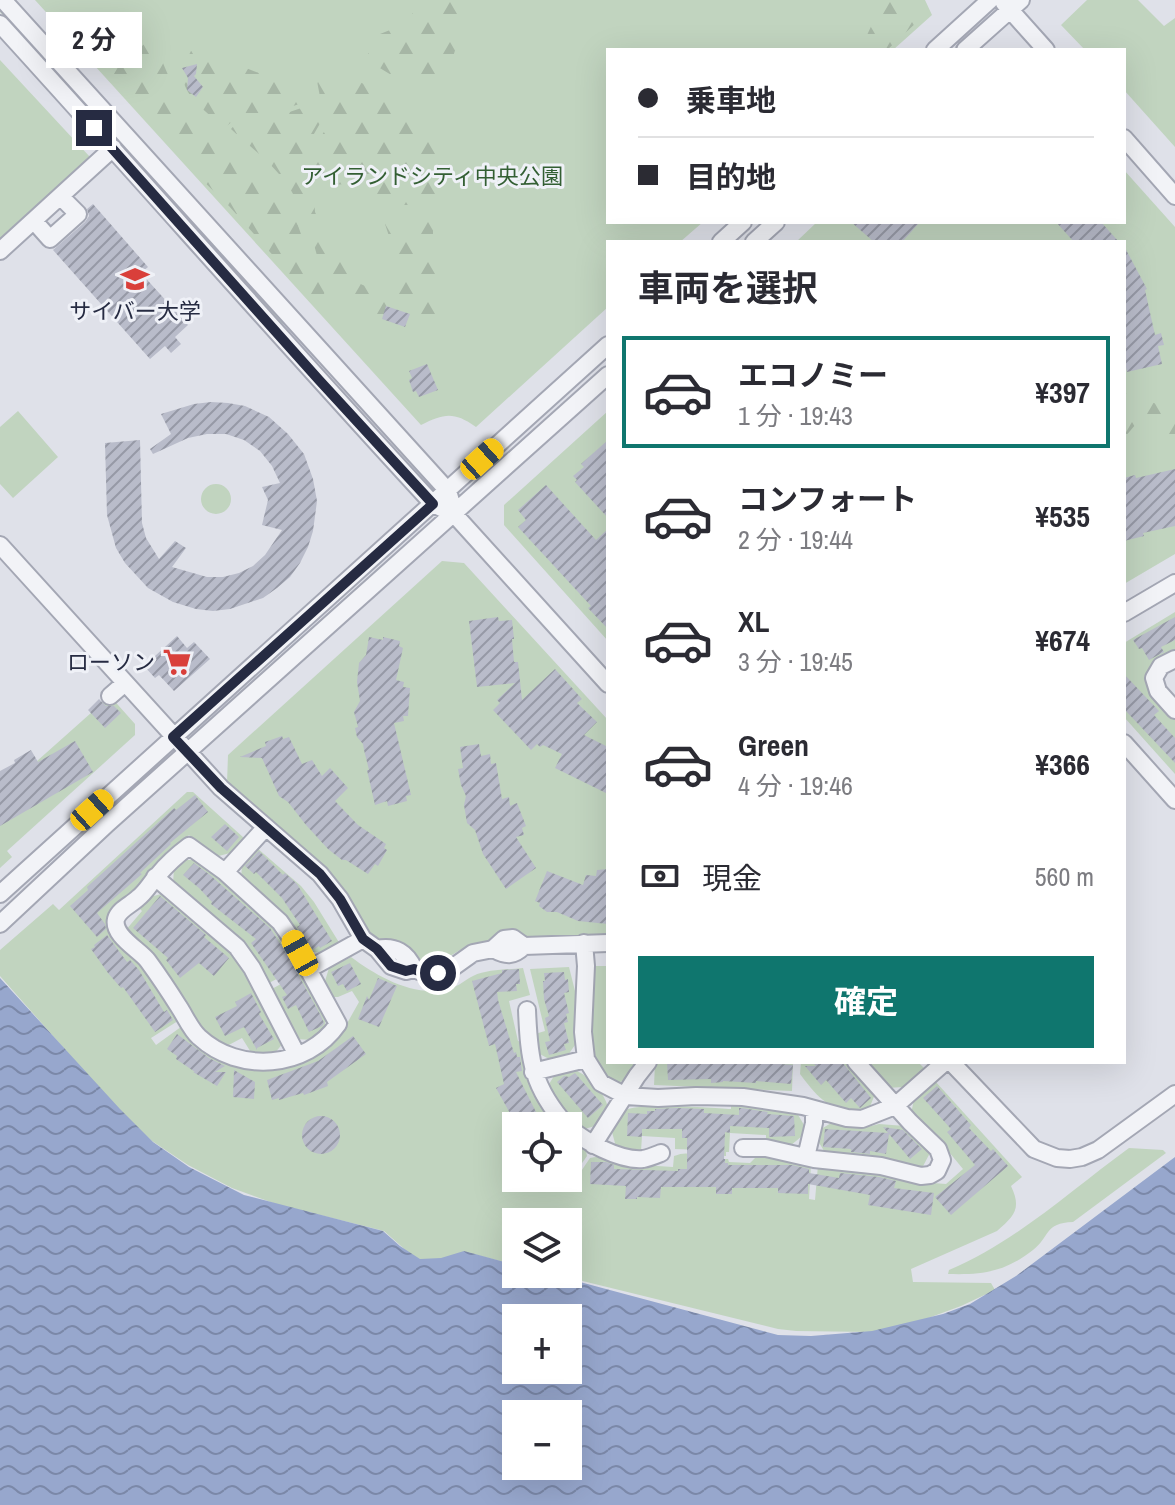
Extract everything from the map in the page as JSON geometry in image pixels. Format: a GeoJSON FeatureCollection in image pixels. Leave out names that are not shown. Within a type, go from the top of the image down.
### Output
{"type":"FeatureCollection","features":[{"type":"Feature","properties":{"kind":"street"},"geometry":{"type":"LineString","coordinates":[[3,0],[448,491],[454,514]]}},
{"type":"Feature","properties":{"kind":"street"},"geometry":{"type":"LineString","coordinates":[[937,48],[990,0]]}},
{"type":"Feature","properties":{"kind":"street"},"geometry":{"type":"LineString","coordinates":[[967,48],[1011,3],[1045,48]]}},
{"type":"Feature","properties":{"kind":"street"},"geometry":{"type":"LineString","coordinates":[[0,24],[433,504],[454,514],[606,682]]}},
{"type":"Feature","properties":{"kind":"street"},"geometry":{"type":"LineString","coordinates":[[1126,140],[1175,196]]}},
{"type":"Feature","properties":{"kind":"street"},"geometry":{"type":"LineString","coordinates":[[0,251],[113,148]]}},
{"type":"Feature","properties":{"kind":"street"},"geometry":{"type":"LineString","coordinates":[[34,221],[50,239],[78,214],[61,197]]}},
{"type":"Feature","properties":{"kind":"street"},"geometry":{"type":"LineString","coordinates":[[723,240],[741,224]]}},
{"type":"Feature","properties":{"kind":"street"},"geometry":{"type":"LineString","coordinates":[[756,240],[774,224]]}},
{"type":"Feature","properties":{"kind":"street"},"geometry":{"type":"LineString","coordinates":[[0,894],[606,347]]}},
{"type":"Feature","properties":{"kind":"street"},"geometry":{"type":"LineString","coordinates":[[0,924],[606,377]]}},
{"type":"Feature","properties":{"kind":"street"},"geometry":{"type":"LineString","coordinates":[[4,557],[221,788],[320,874],[340,899],[363,939],[377,949],[391,966],[406,971],[414,969],[438,973],[452,968],[473,953],[493,949],[508,938],[524,946],[606,943]]}},
{"type":"Feature","properties":{"kind":"street"},"geometry":{"type":"LineString","coordinates":[[1126,612],[1175,583]]}},
{"type":"Feature","properties":{"kind":"street"},"geometry":{"type":"LineString","coordinates":[[1175,659],[1161,666],[1154,678],[1158,691],[1175,710]]}},
{"type":"Feature","properties":{"kind":"street"},"geometry":{"type":"LineString","coordinates":[[110,696],[125,683]]}},
{"type":"Feature","properties":{"kind":"street"},"geometry":{"type":"LineString","coordinates":[[1126,745],[1175,800]]}},
{"type":"Feature","properties":{"kind":"street"},"geometry":{"type":"LineString","coordinates":[[225,872],[266,827]]}},
{"type":"Feature","properties":{"kind":"street"},"geometry":{"type":"LineString","coordinates":[[189,846],[225,872],[280,922],[291,938],[338,1024],[331,1035],[314,1048],[274,1062],[244,1061],[228,1056],[196,1035],[145,956],[117,928],[116,919],[140,897],[155,877],[189,846]]}},
{"type":"Feature","properties":{"kind":"street"},"geometry":{"type":"LineString","coordinates":[[155,877],[237,947],[252,968],[297,1055]]}},
{"type":"Feature","properties":{"kind":"street"},"geometry":{"type":"LineString","coordinates":[[309,969],[363,939]]}},
{"type":"Feature","properties":{"kind":"street"},"geometry":{"type":"LineString","coordinates":[[584,943],[583,1046],[586,1059],[601,1083],[626,1096],[743,1097],[862,1119],[895,1106],[946,1064]]}},
{"type":"Feature","properties":{"kind":"street"},"geometry":{"type":"LineString","coordinates":[[527,1010],[533,1072],[540,1090],[555,1112]]}},
{"type":"Feature","properties":{"kind":"street"},"geometry":{"type":"LineString","coordinates":[[533,1072],[586,1059]]}},
{"type":"Feature","properties":{"kind":"street"},"geometry":{"type":"LineString","coordinates":[[593,1145],[646,1064]]}},
{"type":"Feature","properties":{"kind":"street"},"geometry":{"type":"LineString","coordinates":[[743,1148],[766,1148],[806,1157],[857,1162],[921,1176],[937,1171],[942,1160],[938,1149],[858,1064]]}},
{"type":"Feature","properties":{"kind":"street"},"geometry":{"type":"LineString","coordinates":[[950,1064],[1034,1149],[1057,1158],[1082,1157],[1098,1150],[1175,1094]]}},
{"type":"Feature","properties":{"kind":"street"},"geometry":{"type":"LineString","coordinates":[[806,1157],[814,1110]]}},
{"type":"Feature","properties":{"kind":"street"},"geometry":{"type":"LineString","coordinates":[[582,1137],[593,1145],[621,1155],[642,1159],[661,1153]]}},
{"type":"Feature","properties":{"kind":"green space","name":"アイランドシティ中央公園"},"geometry":{"type":"Polygon","coordinates":[[[35,0],[925,0],[932,15],[895,48],[606,48],[606,224],[701,224],[682,240],[606,240],[606,309],[476,427],[455,416],[436,418],[421,425],[35,0]]]}},
{"type":"Feature","properties":{"kind":"green space"},"geometry":{"type":"Polygon","coordinates":[[[432,0],[466,0],[477,9],[459,38],[443,81],[420,85],[393,76],[365,59],[380,34],[400,26],[421,5],[432,0]]]}},
{"type":"Feature","properties":{"kind":"green space"},"geometry":{"type":"Polygon","coordinates":[[[880,0],[911,0],[918,21],[889,48],[861,48],[880,0]]]}},
{"type":"Feature","properties":{"kind":"green space"},"geometry":{"type":"Polygon","coordinates":[[[1087,0],[1138,0],[1164,26],[1175,18],[1175,147],[1126,92],[1126,48],[1083,48],[1061,25],[1087,0]]]}},
{"type":"Feature","properties":{"kind":"green space"},"geometry":{"type":"Polygon","coordinates":[[[0,7],[285,321],[282,324],[0,12],[0,7]]]}},
{"type":"Feature","properties":{"kind":"green space"},"geometry":{"type":"Polygon","coordinates":[[[152,37],[179,101],[199,123],[215,130],[251,161],[285,199],[325,291],[321,303],[310,297],[229,206],[197,175],[114,74],[127,52],[142,46],[152,37]]]}},
{"type":"Feature","properties":{"kind":"green space"},"geometry":{"type":"Polygon","coordinates":[[[197,49],[220,55],[256,72],[305,80],[312,100],[271,113],[241,113],[226,127],[197,103],[183,79],[191,51],[197,49]]]}},
{"type":"Feature","properties":{"kind":"green space"},"geometry":{"type":"Polygon","coordinates":[[[0,60],[90,157],[0,239],[0,60]]]}},
{"type":"Feature","properties":{"kind":"green space"},"geometry":{"type":"Polygon","coordinates":[[[345,77],[395,95],[415,108],[429,123],[435,153],[436,197],[419,205],[384,205],[357,187],[331,185],[312,173],[308,158],[330,122],[321,102],[317,81],[345,77]]]}},
{"type":"Feature","properties":{"kind":"green space"},"geometry":{"type":"Polygon","coordinates":[[[313,104],[322,120],[300,158],[323,229],[317,233],[280,175],[231,129],[242,117],[272,118],[313,104]]]}},
{"type":"Feature","properties":{"kind":"green space"},"geometry":{"type":"Polygon","coordinates":[[[1126,172],[1175,227],[1175,554],[1126,583],[1126,240],[798,240],[815,224],[1126,224],[1126,172]]]}},
{"type":"Feature","properties":{"kind":"green space"},"geometry":{"type":"Polygon","coordinates":[[[390,216],[433,220],[444,311],[443,323],[439,326],[393,319],[361,309],[335,293],[326,281],[312,239],[319,241],[330,235],[344,234],[352,279],[373,287],[390,280],[399,266],[385,224],[390,216]]]}},
{"type":"Feature","properties":{"kind":"green space"},"geometry":{"type":"Polygon","coordinates":[[[1126,394],[1175,413],[1175,434],[1154,436],[1136,424],[1126,436],[1126,394]]]}},
{"type":"Feature","properties":{"kind":"green space"},"geometry":{"type":"Polygon","coordinates":[[[18,411],[58,457],[13,498],[0,484],[0,427],[18,411]]]}},
{"type":"Feature","properties":{"kind":"green space"},"geometry":{"type":"Polygon","coordinates":[[[606,413],[606,639],[504,525],[504,505],[606,413]]]}},
{"type":"Feature","properties":{"kind":"green space"},"geometry":{"type":"Polygon","coordinates":[[[216,484],[226,489],[231,499],[226,509],[216,514],[206,509],[201,499],[206,489],[216,484]]]}},
{"type":"Feature","properties":{"kind":"green space"},"geometry":{"type":"Polygon","coordinates":[[[442,561],[464,563],[606,718],[606,937],[491,942],[460,950],[442,961],[431,962],[417,960],[385,946],[369,933],[273,824],[227,783],[228,755],[442,561]]]}},
{"type":"Feature","properties":{"kind":"green space"},"geometry":{"type":"Polygon","coordinates":[[[1175,612],[1175,651],[1158,661],[1152,693],[1175,719],[1175,774],[1126,719],[1126,642],[1175,612]]]}},
{"type":"Feature","properties":{"kind":"green space"},"geometry":{"type":"Polygon","coordinates":[[[110,696],[135,724],[135,735],[7,851],[12,857],[0,868],[0,794],[110,696]]]}},
{"type":"Feature","properties":{"kind":"green space"},"geometry":{"type":"Polygon","coordinates":[[[187,792],[193,792],[244,838],[230,853],[215,857],[189,835],[113,914],[139,959],[181,1019],[151,1038],[156,1045],[185,1024],[232,1063],[335,1039],[359,1002],[352,991],[334,997],[325,981],[329,968],[351,957],[385,978],[424,991],[451,988],[485,972],[523,968],[530,995],[509,1001],[533,1087],[548,1112],[502,1112],[502,1192],[582,1192],[582,1170],[590,1158],[601,1156],[642,1165],[673,1167],[674,1156],[681,1154],[750,1163],[761,1155],[811,1164],[809,1199],[815,1200],[818,1165],[856,1168],[920,1182],[946,1184],[963,1169],[911,1114],[914,1099],[935,1081],[1022,1177],[1011,1186],[1016,1206],[1003,1226],[911,1269],[913,1282],[991,1283],[995,1290],[912,1324],[870,1332],[778,1329],[582,1281],[582,1208],[502,1208],[502,1261],[465,1252],[423,1261],[384,1231],[276,1204],[232,1188],[188,1165],[152,1141],[122,1114],[0,976],[0,950],[53,904],[59,910],[187,792]]]}},
{"type":"Feature","properties":{"kind":"green space"},"geometry":{"type":"Polygon","coordinates":[[[257,848],[301,886],[340,944],[321,953],[305,951],[241,880],[242,864],[257,848]]]}},
{"type":"Feature","properties":{"kind":"green space"},"geometry":{"type":"Polygon","coordinates":[[[183,860],[196,860],[264,918],[296,969],[267,984],[223,924],[173,884],[174,868],[183,860]]]}},
{"type":"Feature","properties":{"kind":"green space"},"geometry":{"type":"Polygon","coordinates":[[[165,893],[235,954],[284,1042],[274,1054],[252,1054],[242,1038],[225,1047],[202,1031],[125,931],[150,897],[165,893]]]}},
{"type":"Feature","properties":{"kind":"green space"},"geometry":{"type":"Polygon","coordinates":[[[594,966],[606,966],[606,1064],[638,1064],[621,1082],[611,1081],[598,1067],[591,1046],[594,966]]]}},
{"type":"Feature","properties":{"kind":"green space"},"geometry":{"type":"Polygon","coordinates":[[[569,967],[576,995],[575,1045],[568,1055],[549,1059],[536,1052],[535,1034],[545,1031],[530,969],[569,967]]]}},
{"type":"Feature","properties":{"kind":"green space"},"geometry":{"type":"Polygon","coordinates":[[[301,973],[326,1019],[324,1030],[312,1040],[296,1039],[270,990],[301,973]]]}},
{"type":"Feature","properties":{"kind":"green space"},"geometry":{"type":"Polygon","coordinates":[[[655,1064],[793,1064],[792,1091],[654,1085],[655,1064]]]}},
{"type":"Feature","properties":{"kind":"green space"},"geometry":{"type":"Polygon","coordinates":[[[801,1064],[851,1064],[875,1094],[869,1109],[833,1106],[817,1094],[800,1074],[801,1064]]]}},
{"type":"Feature","properties":{"kind":"green space"},"geometry":{"type":"Polygon","coordinates":[[[867,1064],[920,1064],[924,1068],[903,1087],[887,1088],[867,1064]]]}},
{"type":"Feature","properties":{"kind":"green space"},"geometry":{"type":"Polygon","coordinates":[[[575,1070],[595,1085],[608,1107],[595,1126],[582,1130],[582,1112],[566,1112],[546,1089],[554,1076],[575,1070]]]}},
{"type":"Feature","properties":{"kind":"green space"},"geometry":{"type":"Polygon","coordinates":[[[731,1105],[797,1113],[804,1125],[802,1136],[790,1146],[766,1141],[766,1135],[730,1133],[726,1156],[709,1155],[702,1150],[675,1149],[675,1138],[642,1136],[641,1151],[616,1147],[612,1132],[626,1110],[660,1106],[731,1109],[731,1105]]]}},
{"type":"Feature","properties":{"kind":"green space"},"geometry":{"type":"Polygon","coordinates":[[[833,1122],[863,1128],[879,1124],[905,1126],[931,1151],[921,1170],[826,1154],[818,1141],[821,1129],[833,1122]]]}},
{"type":"Feature","properties":{"kind":"green space"},"geometry":{"type":"Polygon","coordinates":[[[582,1145],[587,1149],[582,1163],[582,1145]]]}},
{"type":"Feature","properties":{"kind":"green space"},"geometry":{"type":"Polygon","coordinates":[[[1129,1148],[1163,1150],[1166,1153],[1073,1222],[1052,1228],[1033,1250],[1013,1263],[983,1273],[948,1274],[949,1270],[1020,1230],[1129,1148]]]}},
{"type":"Feature","properties":{"kind":"water"},"geometry":{"type":"Polygon","coordinates":[[[0,978],[153,1142],[189,1167],[244,1195],[383,1231],[420,1259],[441,1258],[464,1251],[502,1261],[502,1288],[582,1288],[582,1283],[778,1335],[811,1336],[872,1331],[943,1314],[970,1304],[1016,1276],[1175,1157],[1175,1505],[0,1505],[0,978]]]}},
{"type":"Feature","properties":{"kind":"building"},"geometry":{"type":"Polygon","coordinates":[[[197,64],[194,76],[203,87],[196,97],[187,90],[188,78],[182,68],[197,64]]]}},
{"type":"Feature","properties":{"kind":"building","name":"サイバー大学"},"geometry":{"type":"Polygon","coordinates":[[[93,204],[148,267],[141,273],[188,325],[175,337],[181,344],[171,353],[165,346],[150,359],[53,250],[85,222],[89,216],[87,209],[93,204]]]}},
{"type":"Feature","properties":{"kind":"building"},"geometry":{"type":"Polygon","coordinates":[[[853,224],[918,224],[904,240],[872,240],[853,224]]]}},
{"type":"Feature","properties":{"kind":"building"},"geometry":{"type":"Polygon","coordinates":[[[1058,224],[1103,224],[1117,240],[1072,240],[1058,224]]]}},
{"type":"Feature","properties":{"kind":"building"},"geometry":{"type":"Polygon","coordinates":[[[1126,250],[1147,289],[1155,335],[1161,333],[1164,345],[1158,346],[1162,364],[1127,372],[1126,250]]]}},
{"type":"Feature","properties":{"kind":"building"},"geometry":{"type":"Polygon","coordinates":[[[386,306],[410,314],[405,327],[382,319],[386,306]]]}},
{"type":"Feature","properties":{"kind":"building"},"geometry":{"type":"Polygon","coordinates":[[[427,364],[438,390],[419,397],[416,391],[413,392],[409,371],[427,364]]]}},
{"type":"Feature","properties":{"kind":"building"},"geometry":{"type":"Polygon","coordinates":[[[211,402],[245,406],[269,417],[288,434],[304,454],[317,501],[308,547],[290,577],[263,598],[213,611],[173,602],[148,588],[125,563],[116,548],[107,515],[105,443],[140,440],[142,523],[146,538],[159,559],[175,541],[186,548],[172,567],[207,577],[239,573],[265,555],[282,530],[262,525],[268,500],[262,487],[280,483],[272,466],[260,451],[244,440],[226,434],[188,438],[153,454],[150,449],[171,434],[161,414],[211,402]]]}},
{"type":"Feature","properties":{"kind":"building"},"geometry":{"type":"Polygon","coordinates":[[[606,442],[606,516],[575,482],[577,480],[573,476],[584,467],[581,464],[606,442]]]}},
{"type":"Feature","properties":{"kind":"building"},"geometry":{"type":"Polygon","coordinates":[[[1175,469],[1175,526],[1126,540],[1126,477],[1135,475],[1136,478],[1175,469]]]}},
{"type":"Feature","properties":{"kind":"building"},"geometry":{"type":"Polygon","coordinates":[[[546,485],[596,540],[606,531],[606,627],[588,608],[591,606],[518,527],[526,520],[518,510],[546,485]]]}},
{"type":"Feature","properties":{"kind":"building"},"geometry":{"type":"Polygon","coordinates":[[[498,617],[499,621],[512,620],[514,662],[518,662],[522,700],[555,669],[582,699],[577,703],[597,722],[584,735],[606,746],[606,793],[555,768],[562,754],[537,744],[531,750],[493,710],[500,703],[497,700],[515,683],[477,687],[469,621],[498,617]]]}},
{"type":"Feature","properties":{"kind":"building"},"geometry":{"type":"Polygon","coordinates":[[[1175,617],[1175,640],[1161,647],[1164,652],[1149,660],[1133,640],[1175,617]]]}},
{"type":"Feature","properties":{"kind":"building","name":"ローソン"},"geometry":{"type":"Polygon","coordinates":[[[177,636],[187,648],[194,642],[210,659],[174,691],[159,675],[155,678],[144,666],[177,636]]]}},
{"type":"Feature","properties":{"kind":"building"},"geometry":{"type":"Polygon","coordinates":[[[369,637],[400,641],[399,646],[403,648],[396,680],[404,682],[403,687],[410,688],[408,716],[403,716],[404,721],[394,723],[411,795],[406,796],[407,801],[388,806],[387,801],[375,805],[363,744],[355,728],[358,727],[354,712],[360,701],[357,682],[359,663],[366,655],[369,637]]]}},
{"type":"Feature","properties":{"kind":"building"},"geometry":{"type":"Polygon","coordinates":[[[1126,676],[1159,711],[1154,715],[1175,738],[1175,763],[1126,711],[1126,676]]]}},
{"type":"Feature","properties":{"kind":"building"},"geometry":{"type":"Polygon","coordinates":[[[99,699],[121,713],[105,728],[88,710],[99,699]]]}},
{"type":"Feature","properties":{"kind":"building"},"geometry":{"type":"Polygon","coordinates":[[[282,736],[283,739],[289,737],[302,764],[312,760],[322,776],[330,768],[348,788],[335,801],[358,825],[386,844],[384,848],[387,850],[378,866],[375,864],[368,874],[328,849],[288,802],[279,796],[262,758],[240,757],[282,736]]]}},
{"type":"Feature","properties":{"kind":"building"},"geometry":{"type":"Polygon","coordinates":[[[75,741],[93,772],[0,826],[0,771],[31,750],[38,762],[75,741]]]}},
{"type":"Feature","properties":{"kind":"building"},"geometry":{"type":"Polygon","coordinates":[[[479,744],[481,756],[490,754],[491,764],[496,763],[502,799],[509,797],[510,806],[517,803],[526,826],[522,828],[524,835],[516,837],[536,868],[506,889],[483,854],[475,830],[467,823],[466,796],[458,769],[463,768],[460,747],[479,744]]]}},
{"type":"Feature","properties":{"kind":"building"},"geometry":{"type":"Polygon","coordinates":[[[195,795],[208,812],[170,843],[142,874],[97,913],[106,929],[97,937],[70,906],[174,808],[176,810],[195,795]]]}},
{"type":"Feature","properties":{"kind":"building"},"geometry":{"type":"Polygon","coordinates":[[[225,824],[239,837],[227,851],[211,837],[225,824]]]}},
{"type":"Feature","properties":{"kind":"building"},"geometry":{"type":"Polygon","coordinates":[[[259,851],[297,884],[332,941],[313,950],[282,898],[256,872],[254,874],[245,866],[259,851]]]}},
{"type":"Feature","properties":{"kind":"building"},"geometry":{"type":"Polygon","coordinates":[[[194,863],[270,928],[321,1016],[322,1026],[309,1032],[296,1005],[288,1009],[282,997],[287,995],[251,943],[256,939],[211,904],[199,888],[183,875],[194,863]]]}},
{"type":"Feature","properties":{"kind":"building"},"geometry":{"type":"Polygon","coordinates":[[[606,869],[606,924],[578,921],[557,912],[547,912],[535,901],[547,871],[583,885],[586,875],[596,876],[597,870],[606,869]]]}},
{"type":"Feature","properties":{"kind":"building"},"geometry":{"type":"Polygon","coordinates":[[[160,896],[229,958],[214,976],[199,963],[180,978],[166,960],[168,958],[133,928],[160,896]]]}},
{"type":"Feature","properties":{"kind":"building"},"geometry":{"type":"Polygon","coordinates":[[[107,935],[127,962],[130,960],[139,970],[164,1012],[167,1010],[173,1020],[155,1032],[91,949],[107,935]]]}},
{"type":"Feature","properties":{"kind":"building"},"geometry":{"type":"Polygon","coordinates":[[[350,963],[361,984],[347,991],[343,984],[338,986],[331,972],[350,963]]]}},
{"type":"Feature","properties":{"kind":"building"},"geometry":{"type":"Polygon","coordinates":[[[519,969],[517,991],[497,992],[514,1053],[520,1057],[522,1071],[516,1072],[536,1112],[509,1112],[496,1088],[504,1084],[495,1044],[489,1046],[472,981],[502,973],[502,970],[519,969]]]}},
{"type":"Feature","properties":{"kind":"building"},"geometry":{"type":"Polygon","coordinates":[[[564,972],[565,980],[568,979],[569,992],[564,993],[569,1013],[566,1014],[568,1022],[564,1023],[569,1043],[564,1044],[566,1050],[549,1055],[545,1042],[550,1041],[545,1018],[549,1016],[544,999],[544,973],[564,972]]]}},
{"type":"Feature","properties":{"kind":"building"},"geometry":{"type":"Polygon","coordinates":[[[378,978],[397,986],[379,1027],[358,1019],[378,978]]]}},
{"type":"Feature","properties":{"kind":"building"},"geometry":{"type":"Polygon","coordinates":[[[251,993],[274,1039],[257,1050],[244,1027],[225,1036],[215,1017],[237,1006],[235,1002],[251,993]]]}},
{"type":"Feature","properties":{"kind":"building"},"geometry":{"type":"Polygon","coordinates":[[[177,1034],[225,1066],[215,1072],[226,1072],[217,1086],[193,1072],[167,1049],[177,1034]]]}},
{"type":"Feature","properties":{"kind":"building"},"geometry":{"type":"Polygon","coordinates":[[[353,1036],[366,1054],[327,1082],[328,1086],[304,1095],[272,1100],[267,1080],[318,1061],[353,1036]]]}},
{"type":"Feature","properties":{"kind":"building"},"geometry":{"type":"Polygon","coordinates":[[[667,1064],[793,1065],[791,1084],[668,1080],[667,1064]]]}},
{"type":"Feature","properties":{"kind":"building"},"geometry":{"type":"Polygon","coordinates":[[[814,1064],[844,1064],[871,1098],[860,1108],[851,1098],[846,1103],[826,1080],[821,1085],[805,1066],[816,1066],[814,1064]]]}},
{"type":"Feature","properties":{"kind":"building"},"geometry":{"type":"Polygon","coordinates":[[[234,1070],[255,1082],[254,1099],[233,1097],[234,1070]]]}},
{"type":"Feature","properties":{"kind":"building"},"geometry":{"type":"Polygon","coordinates":[[[575,1073],[603,1105],[588,1118],[557,1082],[575,1073]]]}},
{"type":"Feature","properties":{"kind":"building"},"geometry":{"type":"Polygon","coordinates":[[[937,1086],[971,1125],[969,1128],[1008,1166],[951,1215],[935,1197],[975,1165],[947,1132],[951,1129],[923,1098],[937,1086]]]}},
{"type":"Feature","properties":{"kind":"building"},"geometry":{"type":"Polygon","coordinates":[[[677,1108],[739,1115],[739,1108],[742,1108],[794,1116],[795,1136],[769,1137],[769,1128],[730,1126],[730,1133],[725,1132],[725,1163],[792,1165],[809,1169],[809,1173],[839,1178],[840,1173],[896,1181],[894,1188],[934,1193],[931,1215],[868,1205],[870,1195],[808,1184],[808,1194],[778,1193],[778,1188],[732,1188],[732,1194],[716,1194],[716,1187],[661,1187],[660,1198],[625,1199],[626,1186],[590,1184],[591,1162],[606,1162],[614,1165],[614,1169],[687,1169],[687,1138],[682,1138],[682,1129],[642,1129],[642,1137],[627,1136],[628,1113],[647,1114],[647,1111],[655,1109],[677,1108]]]}},
{"type":"Feature","properties":{"kind":"building"},"geometry":{"type":"Polygon","coordinates":[[[321,1116],[335,1121],[340,1135],[335,1149],[321,1154],[307,1149],[302,1135],[307,1121],[321,1116]]]}},
{"type":"Feature","properties":{"kind":"building"},"geometry":{"type":"Polygon","coordinates":[[[883,1127],[903,1130],[922,1149],[910,1159],[889,1134],[886,1154],[823,1147],[825,1129],[888,1133],[883,1127]]]}},
{"type":"Feature","properties":{"kind":"place","name":"サイバー大学"},"geometry":{"type":"Point","coordinates":[135,279]}},
{"type":"Feature","properties":{"kind":"place","name":"ローソン"},"geometry":{"type":"Point","coordinates":[177,662]}},
{"type":"Feature","properties":{"kind":"route"},"geometry":{"type":"LineString","coordinates":[[94,128],[433,504],[173,737],[221,788],[320,874],[340,899],[363,939],[377,949],[391,966],[406,971],[414,969],[438,973]]}}]}
